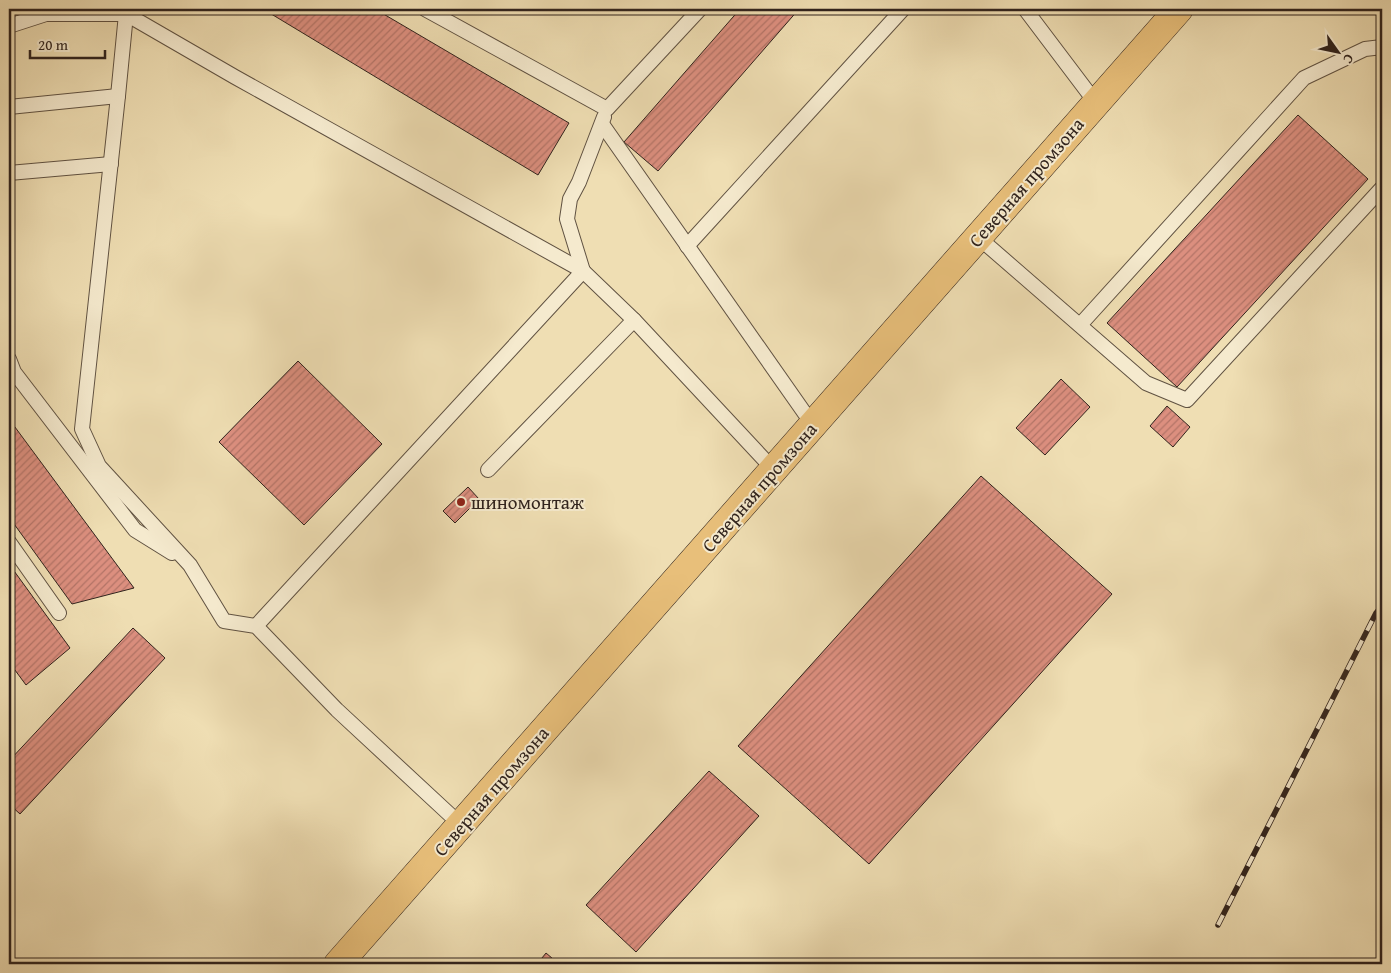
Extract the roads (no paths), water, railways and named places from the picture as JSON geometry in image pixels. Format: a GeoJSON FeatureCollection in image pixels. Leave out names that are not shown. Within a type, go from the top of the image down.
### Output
{"type":"FeatureCollection","features":[{"type":"Feature","properties":{"kind":"main road","name":"Северная промзона"},"geometry":{"type":"LineString","coordinates":[[338,964],[1179,9]]}},
{"type":"Feature","properties":{"kind":"lane"},"geometry":{"type":"LineString","coordinates":[[426,9],[607,110]]}},
{"type":"Feature","properties":{"kind":"lane"},"geometry":{"type":"LineString","coordinates":[[583,271],[566,219],[570,199],[579,182],[607,110],[700,9]]}},
{"type":"Feature","properties":{"kind":"lane"},"geometry":{"type":"LineString","coordinates":[[687,246],[903,9]]}},
{"type":"Feature","properties":{"kind":"lane"},"geometry":{"type":"LineString","coordinates":[[1025,9],[1096,103]]}},
{"type":"Feature","properties":{"kind":"lane"},"geometry":{"type":"LineString","coordinates":[[126,11],[82,429],[99,466],[190,565],[224,621],[256,626],[337,710],[461,825]]}},
{"type":"Feature","properties":{"kind":"lane"},"geometry":{"type":"LineString","coordinates":[[9,26],[46,14],[126,11],[244,82],[583,271],[634,320],[774,470]]}},
{"type":"Feature","properties":{"kind":"lane"},"geometry":{"type":"LineString","coordinates":[[1080,325],[1304,78],[1365,49],[1382,47]]}},
{"type":"Feature","properties":{"kind":"lane"},"geometry":{"type":"LineString","coordinates":[[9,107],[118,96]]}},
{"type":"Feature","properties":{"kind":"lane"},"geometry":{"type":"LineString","coordinates":[[602,124],[813,425]]}},
{"type":"Feature","properties":{"kind":"lane"},"geometry":{"type":"LineString","coordinates":[[9,173],[111,164]]}},
{"type":"Feature","properties":{"kind":"lane"},"geometry":{"type":"LineString","coordinates":[[978,237],[1146,383],[1187,400],[1382,188]]}},
{"type":"Feature","properties":{"kind":"lane"},"geometry":{"type":"LineString","coordinates":[[256,626],[583,271]]}},
{"type":"Feature","properties":{"kind":"lane"},"geometry":{"type":"LineString","coordinates":[[488,470],[634,320]]}},
{"type":"Feature","properties":{"kind":"lane"},"geometry":{"type":"LineString","coordinates":[[9,359],[14,372],[135,530],[190,565]]}},
{"type":"Feature","properties":{"kind":"lane"},"geometry":{"type":"LineString","coordinates":[[9,542],[60,613]]}},
{"type":"Feature","properties":{"kind":"railway"},"geometry":{"type":"LineString","coordinates":[[1218,925],[1376,613],[1382,606]]}},
{"type":"Feature","properties":{"kind":"place","name":"шиномонтаж"},"geometry":{"type":"Point","coordinates":[461,502]}}]}
